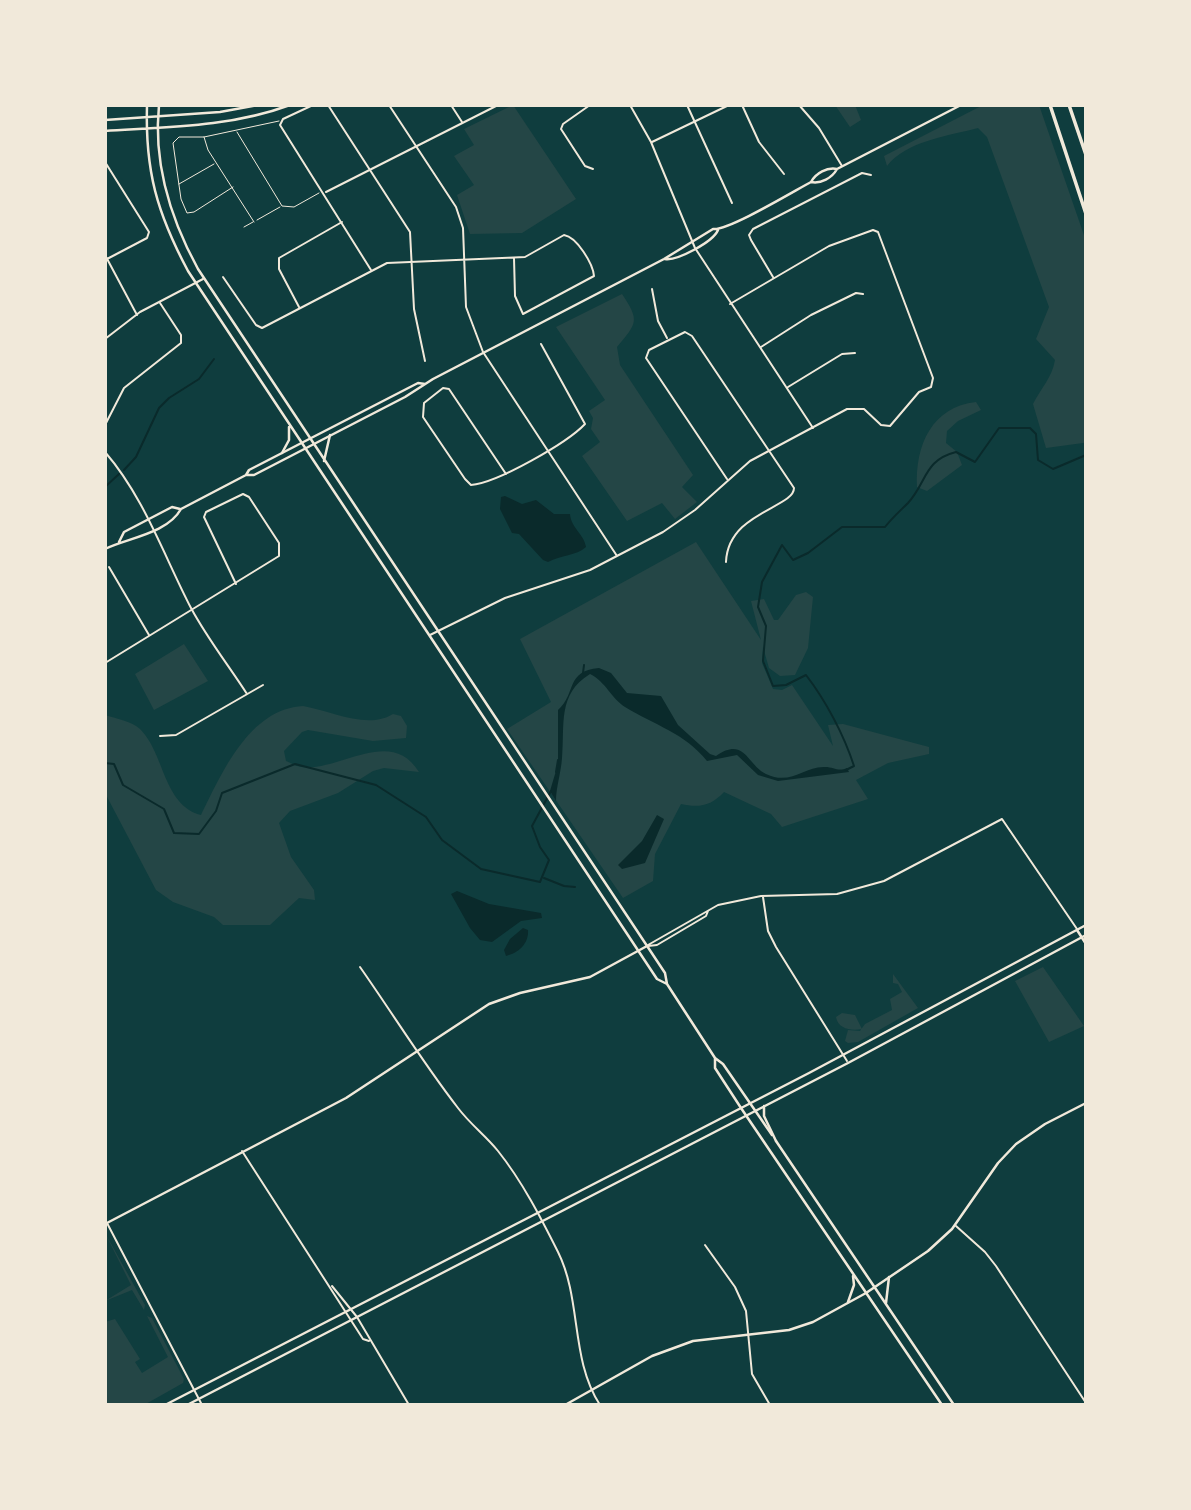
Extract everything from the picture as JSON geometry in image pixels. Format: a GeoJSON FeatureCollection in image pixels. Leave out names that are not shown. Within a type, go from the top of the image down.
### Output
{"type":"FeatureCollection","features":[{"type":"Feature","properties":{"kind":"highway"},"geometry":{"type":"LineString","coordinates":[[1050,105],[1086,214]]}},
{"type":"Feature","properties":{"kind":"highway"},"geometry":{"type":"LineString","coordinates":[[1069,105],[1086,155]]}},
{"type":"Feature","properties":{"kind":"main road"},"geometry":{"type":"LineString","coordinates":[[147,105],[149,171],[156,201],[172,241],[196,284],[657,979],[667,984]]}},
{"type":"Feature","properties":{"kind":"main road"},"geometry":{"type":"LineString","coordinates":[[159,105],[158,128],[163,179],[171,212],[204,279],[665,973],[667,984],[715,1058],[723,1064],[954,1405]]}},
{"type":"Feature","properties":{"kind":"main road"},"geometry":{"type":"LineString","coordinates":[[105,120],[220,112],[258,105]]}},
{"type":"Feature","properties":{"kind":"main road"},"geometry":{"type":"LineString","coordinates":[[105,131],[236,121],[290,105]]}},
{"type":"Feature","properties":{"kind":"main road"},"geometry":{"type":"LineString","coordinates":[[105,549],[119,542],[129,542],[177,517],[181,509],[414,393],[425,384],[483,352],[664,259],[713,229],[718,230],[811,182],[818,183],[834,175],[842,166],[961,105]]}},
{"type":"Feature","properties":{"kind":"main road"},"geometry":{"type":"LineString","coordinates":[[811,182],[814,176],[831,167],[837,169]]}},
{"type":"Feature","properties":{"kind":"main road"},"geometry":{"type":"LineString","coordinates":[[664,259],[670,260],[695,248],[716,236],[718,230]]}},
{"type":"Feature","properties":{"kind":"main road"},"geometry":{"type":"LineString","coordinates":[[248,364],[261,367]]}},
{"type":"Feature","properties":{"kind":"main road"},"geometry":{"type":"LineString","coordinates":[[246,475],[249,470],[418,383],[425,384]]}},
{"type":"Feature","properties":{"kind":"main road"},"geometry":{"type":"LineString","coordinates":[[282,453],[289,440],[288,423]]}},
{"type":"Feature","properties":{"kind":"main road"},"geometry":{"type":"LineString","coordinates":[[324,461],[330,435]]}},
{"type":"Feature","properties":{"kind":"main road"},"geometry":{"type":"LineString","coordinates":[[119,542],[124,532],[172,507],[181,509]]}},
{"type":"Feature","properties":{"kind":"main road"},"geometry":{"type":"LineString","coordinates":[[570,845],[577,841]]}},
{"type":"Feature","properties":{"kind":"main road"},"geometry":{"type":"LineString","coordinates":[[165,1405],[750,1104],[1086,925]]}},
{"type":"Feature","properties":{"kind":"main road"},"geometry":{"type":"LineString","coordinates":[[1077,930],[1084,936],[1086,944]]}},
{"type":"Feature","properties":{"kind":"main road"},"geometry":{"type":"LineString","coordinates":[[187,1405],[848,1063],[1084,936]]}},
{"type":"Feature","properties":{"kind":"main road"},"geometry":{"type":"LineString","coordinates":[[106,1223],[346,1098],[496,1001],[590,977],[647,946]]}},
{"type":"Feature","properties":{"kind":"main road"},"geometry":{"type":"LineString","coordinates":[[715,1058],[715,1068],[746,1116],[942,1405]]}},
{"type":"Feature","properties":{"kind":"main road"},"geometry":{"type":"LineString","coordinates":[[565,1405],[645,1359],[687,1342],[789,1330],[813,1322],[866,1293],[928,1251],[955,1226],[992,1171],[1016,1144],[1045,1124],[1086,1103]]}},
{"type":"Feature","properties":{"kind":"main road"},"geometry":{"type":"LineString","coordinates":[[764,1106],[764,1116],[776,1141]]}},
{"type":"Feature","properties":{"kind":"main road"},"geometry":{"type":"LineString","coordinates":[[848,1302],[854,1286],[852,1272]]}},
{"type":"Feature","properties":{"kind":"main road"},"geometry":{"type":"LineString","coordinates":[[886,1306],[889,1277]]}},
{"type":"Feature","properties":{"kind":"main road"},"geometry":{"type":"LineString","coordinates":[[894,1334],[901,1329]]}},
{"type":"Feature","properties":{"kind":"main road"},"geometry":{"type":"LineString","coordinates":[[907,1354],[915,1349]]}},
{"type":"Feature","properties":{"kind":"street"},"geometry":{"type":"LineString","coordinates":[[313,105],[281,121],[280,125],[325,192],[372,271]]}},
{"type":"Feature","properties":{"kind":"street"},"geometry":{"type":"LineString","coordinates":[[327,105],[372,170],[410,232],[414,309],[425,361]]}},
{"type":"Feature","properties":{"kind":"street"},"geometry":{"type":"LineString","coordinates":[[389,105],[456,207],[463,229],[466,307],[483,352],[617,556]]}},
{"type":"Feature","properties":{"kind":"street"},"geometry":{"type":"LineString","coordinates":[[451,105],[463,123]]}},
{"type":"Feature","properties":{"kind":"street"},"geometry":{"type":"LineString","coordinates":[[325,192],[498,105]]}},
{"type":"Feature","properties":{"kind":"street"},"geometry":{"type":"LineString","coordinates":[[590,105],[562,124],[561,129],[585,166],[593,169]]}},
{"type":"Feature","properties":{"kind":"street"},"geometry":{"type":"LineString","coordinates":[[630,105],[651,142],[695,248],[813,429]]}},
{"type":"Feature","properties":{"kind":"street"},"geometry":{"type":"LineString","coordinates":[[687,105],[696,120],[717,176],[732,202]]}},
{"type":"Feature","properties":{"kind":"street"},"geometry":{"type":"LineString","coordinates":[[651,142],[729,105]]}},
{"type":"Feature","properties":{"kind":"street"},"geometry":{"type":"LineString","coordinates":[[742,105],[759,142],[784,174]]}},
{"type":"Feature","properties":{"kind":"street"},"geometry":{"type":"LineString","coordinates":[[799,105],[819,128],[842,166]]}},
{"type":"Feature","properties":{"kind":"street"},"geometry":{"type":"LineString","coordinates":[[105,162],[149,233],[147,238],[107,259]]}},
{"type":"Feature","properties":{"kind":"street"},"geometry":{"type":"LineString","coordinates":[[773,277],[751,240],[749,234],[753,229],[862,173],[871,175]]}},
{"type":"Feature","properties":{"kind":"street"},"geometry":{"type":"LineString","coordinates":[[300,309],[279,269],[279,258],[343,221]]}},
{"type":"Feature","properties":{"kind":"street"},"geometry":{"type":"LineString","coordinates":[[430,635],[505,597],[572,578],[677,524],[768,450],[855,407],[871,412],[881,425],[890,426],[919,392],[932,387],[933,378],[878,232],[869,230],[829,246],[730,304]]}},
{"type":"Feature","properties":{"kind":"street"},"geometry":{"type":"LineString","coordinates":[[223,278],[259,327],[393,262],[514,258],[532,254],[569,235],[593,269],[594,276],[523,314],[514,296],[514,258]]}},
{"type":"Feature","properties":{"kind":"street"},"geometry":{"type":"LineString","coordinates":[[105,255],[137,315]]}},
{"type":"Feature","properties":{"kind":"street"},"geometry":{"type":"LineString","coordinates":[[105,339],[137,315],[204,279]]}},
{"type":"Feature","properties":{"kind":"street"},"geometry":{"type":"LineString","coordinates":[[652,289],[658,321],[668,339]]}},
{"type":"Feature","properties":{"kind":"street"},"geometry":{"type":"LineString","coordinates":[[760,347],[811,315],[856,293],[863,294]]}},
{"type":"Feature","properties":{"kind":"street"},"geometry":{"type":"LineString","coordinates":[[105,425],[126,386],[181,343],[180,335],[160,303]]}},
{"type":"Feature","properties":{"kind":"street"},"geometry":{"type":"LineString","coordinates":[[726,562],[736,537],[752,516],[794,495],[794,488],[692,336],[685,332],[649,350],[646,358],[728,480]]}},
{"type":"Feature","properties":{"kind":"street"},"geometry":{"type":"LineString","coordinates":[[506,474],[449,389],[443,388],[424,403],[423,417],[471,485],[487,484],[506,474],[547,450],[584,427],[586,421],[545,357],[541,344]]}},
{"type":"Feature","properties":{"kind":"street"},"geometry":{"type":"LineString","coordinates":[[787,388],[842,355],[855,353]]}},
{"type":"Feature","properties":{"kind":"street"},"geometry":{"type":"LineString","coordinates":[[105,452],[122,473],[153,529],[192,610],[247,694]]}},
{"type":"Feature","properties":{"kind":"street"},"geometry":{"type":"LineString","coordinates":[[106,661],[236,584],[279,556],[281,551],[249,497],[243,494],[206,512],[204,517],[236,584]]}},
{"type":"Feature","properties":{"kind":"street"},"geometry":{"type":"LineString","coordinates":[[109,567],[149,636]]}},
{"type":"Feature","properties":{"kind":"street"},"geometry":{"type":"LineString","coordinates":[[160,736],[176,735],[263,685]]}},
{"type":"Feature","properties":{"kind":"street"},"geometry":{"type":"LineString","coordinates":[[647,946],[653,939],[708,910],[763,896],[837,894],[884,881],[1002,820],[1077,930]]}},
{"type":"Feature","properties":{"kind":"street"},"geometry":{"type":"LineString","coordinates":[[763,896],[768,931],[776,947],[848,1063]]}},
{"type":"Feature","properties":{"kind":"street"},"geometry":{"type":"LineString","coordinates":[[647,946],[657,945],[706,916],[708,910]]}},
{"type":"Feature","properties":{"kind":"street"},"geometry":{"type":"LineString","coordinates":[[360,967],[459,1110],[497,1149],[519,1179],[559,1253],[570,1284],[578,1347],[590,1390],[600,1405]]}},
{"type":"Feature","properties":{"kind":"street"},"geometry":{"type":"LineString","coordinates":[[242,1151],[331,1285],[363,1339],[369,1341]]}},
{"type":"Feature","properties":{"kind":"street"},"geometry":{"type":"LineString","coordinates":[[106,1223],[202,1405]]}},
{"type":"Feature","properties":{"kind":"street"},"geometry":{"type":"LineString","coordinates":[[955,1226],[985,1252],[996,1266],[1086,1403]]}},
{"type":"Feature","properties":{"kind":"street"},"geometry":{"type":"LineString","coordinates":[[705,1245],[746,1311],[752,1374],[770,1405]]}},
{"type":"Feature","properties":{"kind":"street"},"geometry":{"type":"LineString","coordinates":[[331,1285],[357,1317],[409,1405]]}},
{"type":"Feature","properties":{"kind":"lane"},"geometry":{"type":"LineString","coordinates":[[233,187],[191,214],[184,210],[173,143],[179,138],[204,137],[281,121]]}},
{"type":"Feature","properties":{"kind":"lane"},"geometry":{"type":"LineString","coordinates":[[237,131],[282,206]]}},
{"type":"Feature","properties":{"kind":"lane"},"geometry":{"type":"LineString","coordinates":[[204,137],[216,163],[254,222]]}},
{"type":"Feature","properties":{"kind":"lane"},"geometry":{"type":"LineString","coordinates":[[178,184],[216,163]]}},
{"type":"Feature","properties":{"kind":"lane"},"geometry":{"type":"LineString","coordinates":[[244,227],[282,206],[294,207],[325,192]]}},
{"type":"Feature","properties":{"kind":"shaded area"},"geometry":{"type":"Polygon","coordinates":[[[513,105],[576,199],[522,233],[470,234],[457,195],[474,185],[454,156],[474,145],[464,129],[513,105]]]}},
{"type":"Feature","properties":{"kind":"shaded area"},"geometry":{"type":"Polygon","coordinates":[[[835,105],[855,105],[861,120],[850,127],[835,105]]]}},
{"type":"Feature","properties":{"kind":"shaded area"},"geometry":{"type":"Polygon","coordinates":[[[983,105],[1039,105],[1086,241],[1086,442],[1083,443],[1046,448],[1033,404],[1049,378],[1055,360],[1036,339],[1049,307],[987,137],[978,128],[916,145],[887,166],[884,156],[983,105]]]}},
{"type":"Feature","properties":{"kind":"shaded area"},"geometry":{"type":"Polygon","coordinates":[[[622,294],[632,310],[634,322],[617,347],[620,365],[693,475],[682,487],[697,502],[675,519],[662,503],[627,521],[582,456],[600,442],[591,429],[593,418],[589,411],[605,400],[556,327],[622,294]]]}},
{"type":"Feature","properties":{"kind":"shaded area"},"geometry":{"type":"Polygon","coordinates":[[[976,402],[981,410],[958,421],[947,431],[946,443],[957,452],[962,465],[927,491],[917,487],[919,457],[929,431],[948,411],[976,402]]]}},
{"type":"Feature","properties":{"kind":"shaded area"},"geometry":{"type":"Polygon","coordinates":[[[505,496],[522,504],[536,500],[554,514],[570,514],[586,547],[548,562],[543,560],[519,534],[512,533],[500,509],[501,497],[505,496]]]}},
{"type":"Feature","properties":{"kind":"shaded area"},"geometry":{"type":"Polygon","coordinates":[[[696,542],[761,640],[751,601],[764,599],[774,620],[778,620],[796,595],[806,592],[813,597],[808,648],[795,675],[780,676],[769,668],[763,647],[762,663],[773,689],[782,690],[792,685],[833,746],[828,725],[843,724],[929,747],[929,754],[888,763],[856,780],[868,799],[782,827],[771,814],[724,792],[704,805],[681,804],[655,854],[653,881],[623,898],[507,729],[551,702],[520,639],[696,542]]]}},
{"type":"Feature","properties":{"kind":"shaded area"},"geometry":{"type":"Polygon","coordinates":[[[184,644],[208,681],[154,710],[135,674],[184,644]]]}},
{"type":"Feature","properties":{"kind":"shaded area"},"geometry":{"type":"Polygon","coordinates":[[[599,668],[611,673],[627,693],[661,696],[678,725],[710,754],[716,756],[733,749],[740,751],[760,770],[775,777],[790,777],[828,767],[841,770],[847,768],[849,772],[778,781],[758,775],[737,755],[707,761],[679,736],[625,707],[590,674],[579,682],[567,701],[556,801],[550,791],[558,764],[558,710],[576,678],[581,673],[599,668]]]}},
{"type":"Feature","properties":{"kind":"shaded area"},"geometry":{"type":"Polygon","coordinates":[[[303,706],[361,720],[393,714],[401,716],[407,726],[406,738],[373,741],[308,730],[302,732],[284,751],[286,761],[300,767],[317,766],[380,751],[394,752],[408,759],[419,772],[384,768],[373,771],[338,793],[290,811],[279,823],[291,857],[314,890],[315,900],[299,898],[270,925],[223,925],[214,917],[173,902],[156,890],[105,793],[105,715],[140,729],[148,739],[179,801],[201,815],[228,763],[253,731],[267,718],[284,710],[303,706]]]}},
{"type":"Feature","properties":{"kind":"shaded area"},"geometry":{"type":"Polygon","coordinates":[[[657,815],[664,819],[645,863],[622,869],[618,865],[642,841],[657,815]]]}},
{"type":"Feature","properties":{"kind":"shaded area"},"geometry":{"type":"Polygon","coordinates":[[[457,891],[489,904],[541,913],[542,918],[521,921],[492,942],[480,940],[451,894],[457,891]]]}},
{"type":"Feature","properties":{"kind":"shaded area"},"geometry":{"type":"Polygon","coordinates":[[[523,928],[528,930],[525,944],[515,953],[506,956],[504,950],[510,939],[523,928]]]}},
{"type":"Feature","properties":{"kind":"shaded area"},"geometry":{"type":"Polygon","coordinates":[[[1043,967],[1084,1026],[1049,1042],[1015,981],[1043,967]]]}},
{"type":"Feature","properties":{"kind":"shaded area"},"geometry":{"type":"Polygon","coordinates":[[[893,974],[918,1008],[858,1042],[845,1041],[848,1030],[860,1031],[865,1024],[892,1010],[890,999],[902,992],[898,984],[893,983],[893,974]]]}},
{"type":"Feature","properties":{"kind":"shaded area"},"geometry":{"type":"Polygon","coordinates":[[[842,1013],[855,1015],[862,1029],[842,1027],[836,1017],[842,1013]]]}},
{"type":"Feature","properties":{"kind":"shaded area"},"geometry":{"type":"Polygon","coordinates":[[[105,1233],[145,1305],[144,1310],[132,1290],[105,1301],[131,1285],[105,1233]]]}},
{"type":"Feature","properties":{"kind":"shaded area"},"geometry":{"type":"Polygon","coordinates":[[[147,1316],[152,1318],[184,1379],[183,1383],[144,1405],[105,1405],[105,1322],[115,1319],[140,1359],[135,1362],[142,1373],[168,1357],[147,1316]]]}},
{"type":"Feature","properties":{"kind":"waterway"},"geometry":{"type":"LineString","coordinates":[[124,470],[136,457],[159,408],[169,398],[199,379],[214,359]]}},
{"type":"Feature","properties":{"kind":"waterway"},"geometry":{"type":"LineString","coordinates":[[846,770],[854,766],[840,730],[806,675],[786,685],[773,686],[763,661],[766,626],[758,607],[762,582],[782,545],[793,560],[808,553],[842,527],[885,527],[908,503],[938,460],[956,452],[975,462],[999,428],[1030,428],[1036,434],[1038,460],[1053,469],[1086,455]]}},
{"type":"Feature","properties":{"kind":"waterway"},"geometry":{"type":"LineString","coordinates":[[105,487],[119,474]]}},
{"type":"Feature","properties":{"kind":"waterway"},"geometry":{"type":"LineString","coordinates":[[583,673],[584,665]]}},
{"type":"Feature","properties":{"kind":"waterway"},"geometry":{"type":"LineString","coordinates":[[556,772],[558,760]]}},
{"type":"Feature","properties":{"kind":"waterway"},"geometry":{"type":"LineString","coordinates":[[105,763],[114,764],[123,785],[164,809],[174,833],[199,834],[216,811],[222,793],[295,764],[376,785],[426,817],[442,840],[481,869],[540,882],[549,860],[540,847],[532,826],[551,791]]}},
{"type":"Feature","properties":{"kind":"waterway"},"geometry":{"type":"LineString","coordinates":[[544,878],[564,886],[575,887]]}}]}
